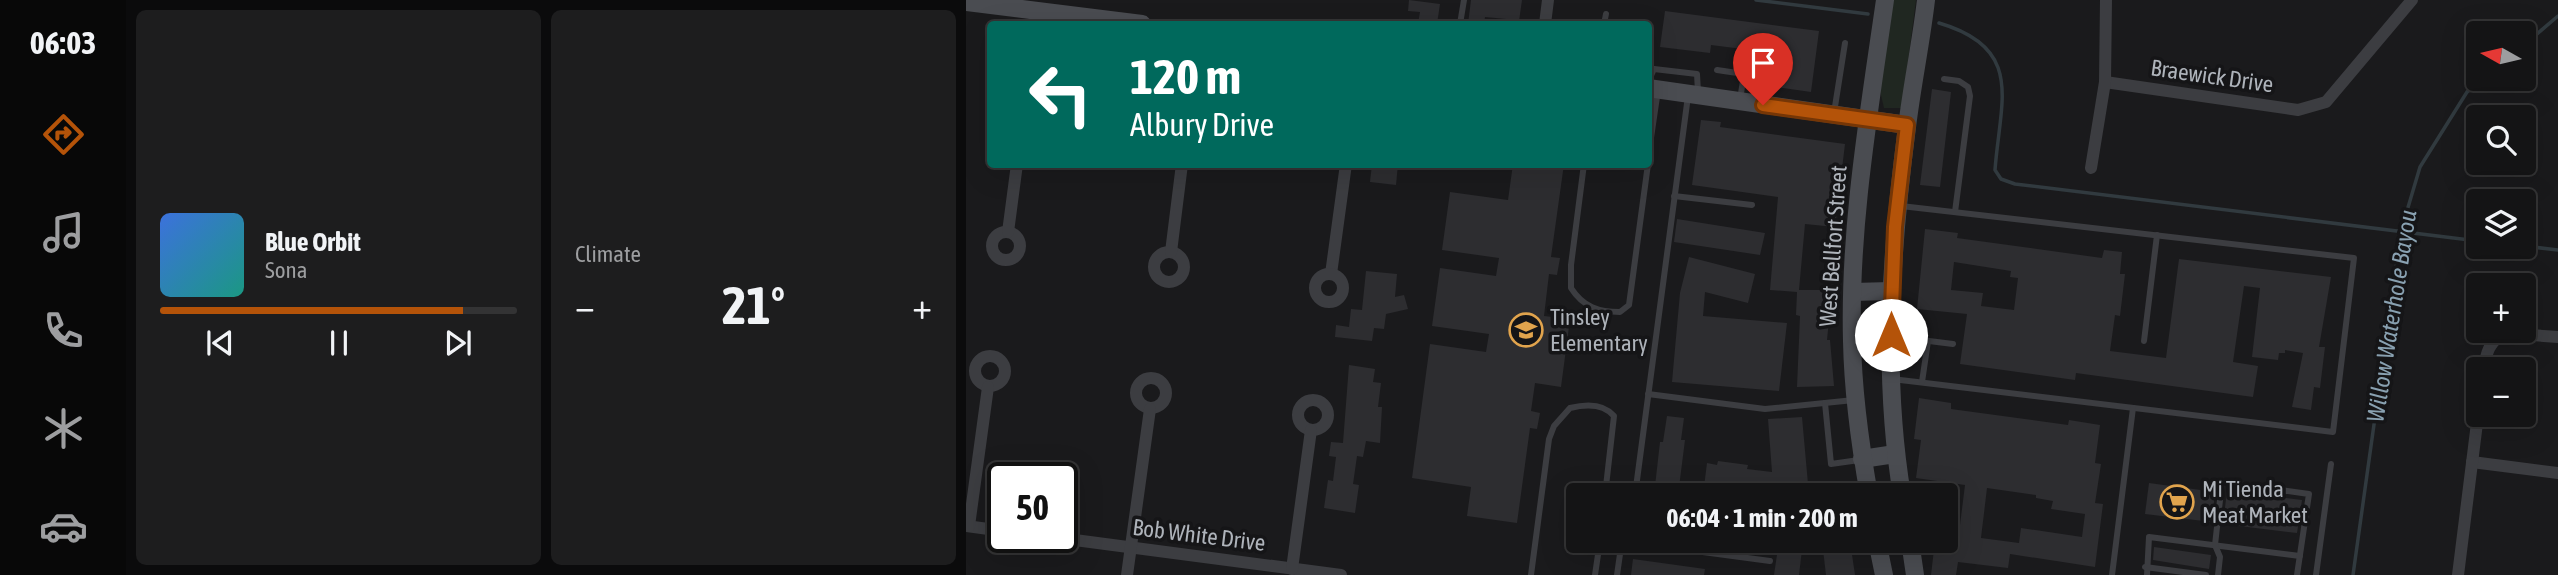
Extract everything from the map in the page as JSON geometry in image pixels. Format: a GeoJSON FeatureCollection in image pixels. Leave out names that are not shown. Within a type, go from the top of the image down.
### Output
{"type":"FeatureCollection","features":[{"type":"Feature","properties":{"kind":"main road","name":"West Bellfort Street"},"geometry":{"type":"LineString","coordinates":[[1867,483],[1854,400],[1853,292],[1868,120],[1885,0]]}},
{"type":"Feature","properties":{"kind":"main road"},"geometry":{"type":"LineString","coordinates":[[1902,483],[1895,454],[1891,379],[1891,291],[1897,205],[1926,0]]}},
{"type":"Feature","properties":{"kind":"main road"},"geometry":{"type":"LineString","coordinates":[[966,2],[1035,18],[1088,21]]}},
{"type":"Feature","properties":{"kind":"main road"},"geometry":{"type":"LineString","coordinates":[[1652,87],[1907,125]]}},
{"type":"Feature","properties":{"kind":"main road"},"geometry":{"type":"LineString","coordinates":[[1853,292],[1891,291]]}},
{"type":"Feature","properties":{"kind":"main road"},"geometry":{"type":"LineString","coordinates":[[1862,459],[1895,454]]}},
{"type":"Feature","properties":{"kind":"main road"},"geometry":{"type":"LineString","coordinates":[[1879,553],[1884,575]]}},
{"type":"Feature","properties":{"kind":"main road"},"geometry":{"type":"LineString","coordinates":[[1912,553],[1915,575]]}},
{"type":"Feature","properties":{"kind":"street"},"geometry":{"type":"LineString","coordinates":[[1545,21],[1548,0]]}},
{"type":"Feature","properties":{"kind":"street"},"geometry":{"type":"LineString","coordinates":[[2091,168],[2105,82],[2106,0]]}},
{"type":"Feature","properties":{"kind":"street","name":"Braewick Drive"},"geometry":{"type":"LineString","coordinates":[[2105,82],[2298,110],[2314,106],[2326,102],[2412,0]]}},
{"type":"Feature","properties":{"kind":"street"},"geometry":{"type":"LineString","coordinates":[[1008,232],[1016,168]]}},
{"type":"Feature","properties":{"kind":"street"},"geometry":{"type":"LineString","coordinates":[[1171,252],[1182,168]]}},
{"type":"Feature","properties":{"kind":"street"},"geometry":{"type":"LineString","coordinates":[[1331,274],[1345,168]]}},
{"type":"Feature","properties":{"kind":"street"},"geometry":{"type":"LineString","coordinates":[[2486,357],[2496,338],[2504,333],[2558,337]]}},
{"type":"Feature","properties":{"kind":"street"},"geometry":{"type":"LineString","coordinates":[[987,529],[967,526],[988,387]]}},
{"type":"Feature","properties":{"kind":"street"},"geometry":{"type":"LineString","coordinates":[[1127,575],[1150,409]]}},
{"type":"Feature","properties":{"kind":"street"},"geometry":{"type":"LineString","coordinates":[[2458,575],[2476,427]]}},
{"type":"Feature","properties":{"kind":"street"},"geometry":{"type":"LineString","coordinates":[[1292,569],[1311,430]]}},
{"type":"Feature","properties":{"kind":"street"},"geometry":{"type":"LineString","coordinates":[[2472,462],[2558,473]]}},
{"type":"Feature","properties":{"kind":"street","name":"Bob White Drive"},"geometry":{"type":"LineString","coordinates":[[1078,541],[1341,575]]}},
{"type":"Feature","properties":{"kind":"lane"},"geometry":{"type":"LineString","coordinates":[[1461,21],[1464,0]]}},
{"type":"Feature","properties":{"kind":"lane"},"geometry":{"type":"LineString","coordinates":[[1605,21],[1606,14]]}},
{"type":"Feature","properties":{"kind":"lane"},"geometry":{"type":"LineString","coordinates":[[1833,115],[1845,43]]}},
{"type":"Feature","properties":{"kind":"lane"},"geometry":{"type":"LineString","coordinates":[[1717,70],[1768,76]]}},
{"type":"Feature","properties":{"kind":"lane"},"geometry":{"type":"LineString","coordinates":[[1740,102],[1744,74]]}},
{"type":"Feature","properties":{"kind":"lane"},"geometry":{"type":"LineString","coordinates":[[1944,79],[1959,81],[1968,88],[1970,96],[1955,212]]}},
{"type":"Feature","properties":{"kind":"lane"},"geometry":{"type":"LineString","coordinates":[[1637,483],[1674,196],[1693,95]]}},
{"type":"Feature","properties":{"kind":"lane"},"geometry":{"type":"LineString","coordinates":[[1583,168],[1571,265],[1571,288],[1587,305],[1611,312],[1620,312],[1629,304],[1647,168]]}},
{"type":"Feature","properties":{"kind":"lane"},"geometry":{"type":"LineString","coordinates":[[1674,196],[1752,205]]}},
{"type":"Feature","properties":{"kind":"lane"},"geometry":{"type":"LineString","coordinates":[[1891,379],[2333,432],[2354,258],[1897,205]]}},
{"type":"Feature","properties":{"kind":"lane"},"geometry":{"type":"LineString","coordinates":[[2144,341],[2157,235]]}},
{"type":"Feature","properties":{"kind":"lane"},"geometry":{"type":"LineString","coordinates":[[1913,339],[1953,344]]}},
{"type":"Feature","properties":{"kind":"lane"},"geometry":{"type":"LineString","coordinates":[[1922,382],[1928,341]]}},
{"type":"Feature","properties":{"kind":"lane"},"geometry":{"type":"LineString","coordinates":[[1648,394],[1765,409],[1854,400]]}},
{"type":"Feature","properties":{"kind":"lane"},"geometry":{"type":"LineString","coordinates":[[1825,403],[1831,464],[1862,459]]}},
{"type":"Feature","properties":{"kind":"lane"},"geometry":{"type":"LineString","coordinates":[[1531,575],[1549,439],[1554,426],[1570,408],[1582,405],[1608,409],[1614,416],[1607,483]]}},
{"type":"Feature","properties":{"kind":"lane"},"geometry":{"type":"LineString","coordinates":[[2112,575],[2133,408]]}},
{"type":"Feature","properties":{"kind":"lane"},"geometry":{"type":"LineString","coordinates":[[2316,575],[2331,464]]}},
{"type":"Feature","properties":{"kind":"lane"},"geometry":{"type":"LineString","coordinates":[[2218,575],[2220,558],[2215,545],[2222,482],[2309,494],[2297,575]]}},
{"type":"Feature","properties":{"kind":"lane"},"geometry":{"type":"LineString","coordinates":[[2206,575],[2200,571],[2164,566],[2146,571],[2149,537],[2300,556]]}},
{"type":"Feature","properties":{"kind":"lane"},"geometry":{"type":"LineString","coordinates":[[2166,549],[2167,539]]}},
{"type":"Feature","properties":{"kind":"lane"},"geometry":{"type":"LineString","coordinates":[[2182,551],[2184,541]]}},
{"type":"Feature","properties":{"kind":"lane"},"geometry":{"type":"LineString","coordinates":[[2202,554],[2203,544]]}},
{"type":"Feature","properties":{"kind":"lane"},"geometry":{"type":"LineString","coordinates":[[1595,575],[1598,553]]}},
{"type":"Feature","properties":{"kind":"lane"},"geometry":{"type":"LineString","coordinates":[[1617,575],[1621,553]]}},
{"type":"Feature","properties":{"kind":"lane"},"geometry":{"type":"LineString","coordinates":[[1713,553],[1770,561]]}},
{"type":"Feature","properties":{"kind":"shaded area"},"geometry":{"type":"Polygon","coordinates":[[[1892,0],[1916,0],[1902,108],[1884,108],[1880,91],[1892,0]]]}},
{"type":"Feature","properties":{"kind":"building"},"geometry":{"type":"Polygon","coordinates":[[[1409,0],[1440,4],[1437,21],[1418,21],[1420,12],[1408,11],[1409,0]]]}},
{"type":"Feature","properties":{"kind":"building"},"geometry":{"type":"Polygon","coordinates":[[[1471,0],[1522,0],[1519,21],[1485,17],[1484,21],[1468,21],[1471,0]]]}},
{"type":"Feature","properties":{"kind":"building"},"geometry":{"type":"Polygon","coordinates":[[[1665,11],[1819,31],[1811,92],[1777,87],[1782,54],[1711,45],[1710,53],[1660,47],[1665,11]]]}},
{"type":"Feature","properties":{"kind":"building"},"geometry":{"type":"Polygon","coordinates":[[[1932,89],[1951,92],[1940,187],[1920,185],[1932,89]]]}},
{"type":"Feature","properties":{"kind":"building"},"geometry":{"type":"Polygon","coordinates":[[[1701,120],[1721,122],[1720,127],[1845,144],[1835,227],[1805,224],[1799,290],[1826,290],[1826,300],[1831,300],[1827,340],[1830,340],[1834,386],[1797,387],[1800,316],[1796,315],[1797,292],[1770,290],[1778,197],[1692,185],[1701,120]]]}},
{"type":"Feature","properties":{"kind":"building"},"geometry":{"type":"Polygon","coordinates":[[[1372,168],[1398,168],[1396,185],[1370,182],[1372,168]]]}},
{"type":"Feature","properties":{"kind":"building"},"geometry":{"type":"Polygon","coordinates":[[[1512,168],[1563,168],[1551,257],[1560,258],[1557,275],[1549,274],[1544,316],[1570,319],[1561,387],[1535,383],[1531,411],[1540,413],[1537,429],[1530,428],[1517,523],[1467,516],[1471,487],[1412,478],[1430,344],[1486,352],[1489,334],[1432,326],[1440,268],[1496,276],[1499,258],[1442,250],[1450,192],[1508,200],[1512,168]]]}},
{"type":"Feature","properties":{"kind":"building"},"geometry":{"type":"Polygon","coordinates":[[[1677,219],[1765,233],[1760,255],[1674,242],[1677,219]]]}},
{"type":"Feature","properties":{"kind":"building"},"geometry":{"type":"Polygon","coordinates":[[[1925,229],[1958,233],[1957,238],[2102,258],[2104,250],[2122,252],[2120,274],[2125,274],[2120,316],[2115,315],[2110,351],[2166,358],[2179,259],[2331,277],[2319,347],[2325,347],[2320,388],[2314,387],[2311,410],[2292,407],[2303,353],[2285,350],[2285,353],[2279,353],[2278,360],[2252,357],[2260,288],[2244,286],[2233,362],[2258,366],[2253,397],[2076,373],[2075,380],[1960,364],[1967,314],[1917,309],[1925,229]],[[1954,262],[1951,290],[1983,293],[1981,306],[2014,310],[2018,278],[2010,277],[2011,271],[1954,262]]]}},
{"type":"Feature","properties":{"kind":"building"},"geometry":{"type":"Polygon","coordinates":[[[1689,257],[1755,274],[1748,303],[1705,292],[1703,316],[1787,323],[1779,391],[1672,382],[1680,293],[1689,257]]]}},
{"type":"Feature","properties":{"kind":"building"},"geometry":{"type":"Polygon","coordinates":[[[1366,271],[1397,274],[1395,297],[1404,295],[1408,309],[1386,314],[1384,329],[1374,328],[1372,341],[1335,337],[1336,325],[1349,327],[1351,309],[1362,310],[1366,271]]]}},
{"type":"Feature","properties":{"kind":"building"},"geometry":{"type":"Polygon","coordinates":[[[1349,365],[1375,369],[1373,382],[1381,383],[1378,407],[1382,407],[1380,443],[1366,441],[1363,457],[1357,456],[1353,484],[1359,485],[1355,513],[1324,508],[1328,480],[1333,481],[1336,457],[1329,456],[1331,442],[1343,443],[1349,365]]]}},
{"type":"Feature","properties":{"kind":"building"},"geometry":{"type":"Polygon","coordinates":[[[1919,398],[1951,403],[1951,409],[2068,425],[2069,420],[2100,425],[2095,463],[2101,464],[2095,503],[2103,504],[2095,567],[2010,554],[2008,568],[1958,562],[1956,575],[1931,575],[1934,553],[1958,553],[1965,485],[1916,478],[1921,440],[1914,439],[1919,398]],[[1987,488],[1981,538],[2019,543],[2021,528],[2082,537],[2085,514],[2051,509],[2053,501],[2036,498],[2036,495],[1987,488]]]}},
{"type":"Feature","properties":{"kind":"building"},"geometry":{"type":"Polygon","coordinates":[[[1667,416],[1684,418],[1681,440],[1685,440],[1680,483],[1655,483],[1660,442],[1663,442],[1667,416]]]}},
{"type":"Feature","properties":{"kind":"building"},"geometry":{"type":"Polygon","coordinates":[[[1802,417],[1808,483],[1704,483],[1707,463],[1717,465],[1718,461],[1772,472],[1768,419],[1802,417]]]}},
{"type":"Feature","properties":{"kind":"building","name":"Mi Tienda Meat Market"},"geometry":{"type":"Polygon","coordinates":[[[2149,483],[2215,492],[2212,522],[2145,514],[2149,483]]]}},
{"type":"Feature","properties":{"kind":"building"},"geometry":{"type":"Polygon","coordinates":[[[2227,491],[2302,500],[2297,533],[2223,524],[2227,491]]]}},
{"type":"Feature","properties":{"kind":"building"},"geometry":{"type":"Polygon","coordinates":[[[2154,547],[2211,555],[2209,569],[2153,560],[2154,547]]]}},
{"type":"Feature","properties":{"kind":"building"},"geometry":{"type":"Polygon","coordinates":[[[1777,553],[1802,553],[1799,575],[1774,575],[1777,553]]]}},
{"type":"Feature","properties":{"kind":"building"},"geometry":{"type":"Polygon","coordinates":[[[1823,553],[1852,553],[1855,575],[1826,575],[1823,553]]]}},
{"type":"Feature","properties":{"kind":"building"},"geometry":{"type":"Polygon","coordinates":[[[1633,559],[1705,569],[1704,575],[1631,575],[1633,559]]]}},
{"type":"Feature","properties":{"kind":"waterway"},"geometry":{"type":"LineString","coordinates":[[1756,0],[1868,14]]}},
{"type":"Feature","properties":{"kind":"waterway","name":"Willow Waterhole Bayou"},"geometry":{"type":"LineString","coordinates":[[2536,35],[2558,16]]}},
{"type":"Feature","properties":{"kind":"waterway"},"geometry":{"type":"LineString","coordinates":[[1939,23],[1966,34],[1985,47],[1996,62],[2001,80],[2002,100],[1995,170],[2001,179],[2015,184],[2466,240]]}},
{"type":"Feature","properties":{"kind":"waterway","name":"Willow Waterhole Bayou"},"geometry":{"type":"LineString","coordinates":[[2353,575],[2401,231],[2420,167],[2468,91]]}},
{"type":"Feature","properties":{"kind":"waterway"},"geometry":{"type":"LineString","coordinates":[[2536,247],[2558,250]]}},
{"type":"Feature","properties":{"kind":"place","name":"Tinsley Elementary"},"geometry":{"type":"Point","coordinates":[1526,330]}},
{"type":"Feature","properties":{"kind":"place","name":"Mi Tienda Meat Market"},"geometry":{"type":"Point","coordinates":[2177,502]}},
{"type":"Feature","properties":{"kind":"route"},"geometry":{"type":"LineString","coordinates":[[1763,105],[1907,125],[1895,227],[1891,335]]}}]}
